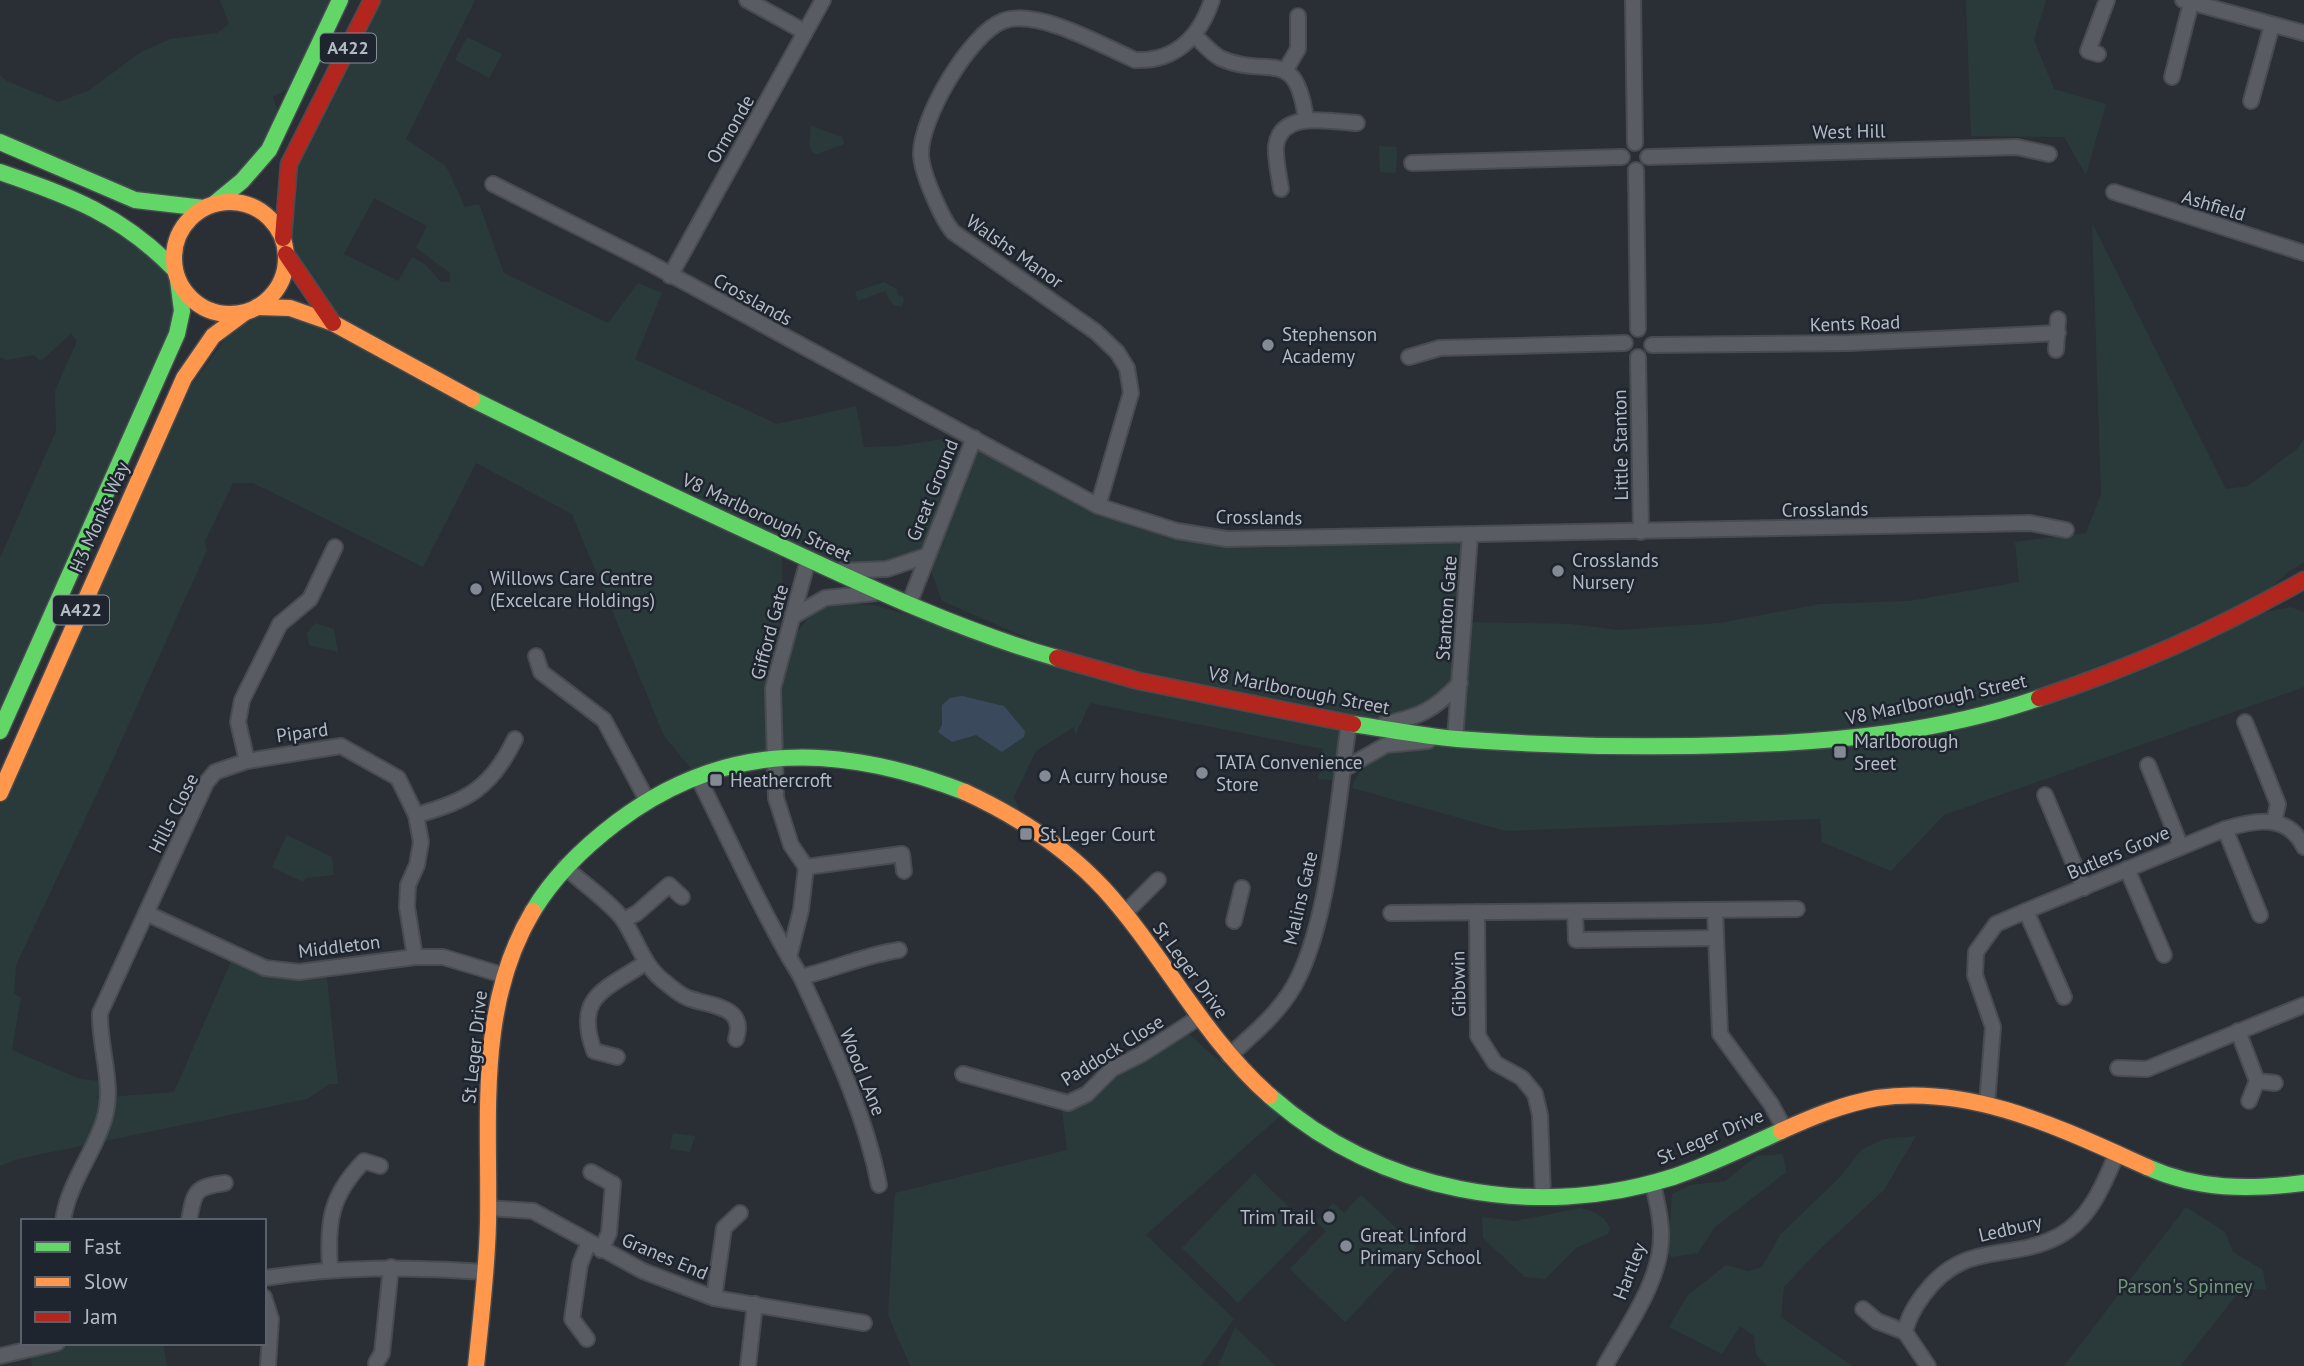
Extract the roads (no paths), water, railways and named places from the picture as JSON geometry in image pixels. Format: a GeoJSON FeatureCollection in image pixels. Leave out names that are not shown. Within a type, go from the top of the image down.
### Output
{"type":"FeatureCollection","features":[{"type":"Feature","properties":{"kind":"street","name":"A422"},"geometry":{"type":"LineString","coordinates":[[176,275],[175,246],[185,223],[261,162],[282,124],[340,0]]}},
{"type":"Feature","properties":{"kind":"street","name":"A422"},"geometry":{"type":"LineString","coordinates":[[251,310],[279,285],[286,254],[283,238],[289,164],[372,0]]}},
{"type":"Feature","properties":{"kind":"street"},"geometry":{"type":"LineString","coordinates":[[747,0],[806,32]]}},
{"type":"Feature","properties":{"kind":"street","name":"Ormonde"},"geometry":{"type":"LineString","coordinates":[[670,276],[823,0]]}},
{"type":"Feature","properties":{"kind":"street"},"geometry":{"type":"LineString","coordinates":[[1212,0],[1195,36],[1217,57],[1235,63],[1274,66],[1285,71],[1298,86],[1306,120]]}},
{"type":"Feature","properties":{"kind":"street"},"geometry":{"type":"LineString","coordinates":[[1633,0],[1635,143]]}},
{"type":"Feature","properties":{"kind":"street"},"geometry":{"type":"LineString","coordinates":[[2098,54],[2088,51],[2108,0]]}},
{"type":"Feature","properties":{"kind":"street"},"geometry":{"type":"LineString","coordinates":[[2172,76],[2187,1],[2304,33]]}},
{"type":"Feature","properties":{"kind":"street"},"geometry":{"type":"LineString","coordinates":[[1285,71],[1298,49],[1298,16]]}},
{"type":"Feature","properties":{"kind":"street","name":"Walshs Manor"},"geometry":{"type":"LineString","coordinates":[[1098,506],[1131,393],[1127,368],[1117,352],[1096,332],[953,232],[941,219],[920,155],[926,128],[953,75],[976,40],[1002,21],[1038,19],[1135,60],[1149,61],[1165,56],[1195,36]]}},
{"type":"Feature","properties":{"kind":"street"},"geometry":{"type":"LineString","coordinates":[[2251,101],[2272,24]]}},
{"type":"Feature","properties":{"kind":"street"},"geometry":{"type":"LineString","coordinates":[[1280,189],[1276,148],[1278,138],[1297,121],[1357,123]]}},
{"type":"Feature","properties":{"kind":"street"},"geometry":{"type":"LineString","coordinates":[[0,142],[120,195],[146,202],[209,206]]}},
{"type":"Feature","properties":{"kind":"street"},"geometry":{"type":"LineString","coordinates":[[1635,143],[1624,149],[1622,157],[1628,167],[1636,170]]}},
{"type":"Feature","properties":{"kind":"street"},"geometry":{"type":"LineString","coordinates":[[1635,143],[1646,149],[1648,157],[1646,164],[1636,170]]}},
{"type":"Feature","properties":{"kind":"street","name":"West Hill"},"geometry":{"type":"LineString","coordinates":[[1648,157],[2018,147],[2049,154]]}},
{"type":"Feature","properties":{"kind":"street"},"geometry":{"type":"LineString","coordinates":[[1412,163],[1622,157]]}},
{"type":"Feature","properties":{"kind":"street"},"geometry":{"type":"LineString","coordinates":[[1636,170],[1638,330]]}},
{"type":"Feature","properties":{"kind":"street"},"geometry":{"type":"LineString","coordinates":[[0,172],[66,195],[116,217],[155,248],[176,275],[184,292],[205,309],[217,313],[251,310]]}},
{"type":"Feature","properties":{"kind":"street","name":"Crosslands"},"geometry":{"type":"LineString","coordinates":[[493,184],[1098,506],[1177,531],[1227,539],[2030,523],[2066,530]]}},
{"type":"Feature","properties":{"kind":"street","name":"Ashfield"},"geometry":{"type":"LineString","coordinates":[[2115,192],[2304,253]]}},
{"type":"Feature","properties":{"kind":"street","name":"A422"},"geometry":{"type":"LineString","coordinates":[[209,206],[238,202],[260,210],[277,227],[283,238]]}},
{"type":"Feature","properties":{"kind":"street","name":"V8 Marlborough Street"},"geometry":{"type":"LineString","coordinates":[[286,254],[333,323]]}},
{"type":"Feature","properties":{"kind":"street","name":"H3 Monks Way"},"geometry":{"type":"LineString","coordinates":[[0,732],[177,334],[182,311],[176,275]]}},
{"type":"Feature","properties":{"kind":"street","name":"V8 Marlborough Street"},"geometry":{"type":"LineString","coordinates":[[251,310],[290,308],[333,323],[436,381],[593,459],[808,560],[909,604],[1025,649],[1101,670],[1349,723],[1453,739],[1649,748],[1830,742],[1898,733],[2005,710],[2126,669],[2239,617],[2303,582]]}},
{"type":"Feature","properties":{"kind":"street","name":"H3 Monks Way"},"geometry":{"type":"LineString","coordinates":[[0,793],[184,378],[213,336],[251,310]]}},
{"type":"Feature","properties":{"kind":"street","name":"Kents Road"},"geometry":{"type":"LineString","coordinates":[[1653,345],[1849,343],[2058,326],[2056,350]]}},
{"type":"Feature","properties":{"kind":"street"},"geometry":{"type":"LineString","coordinates":[[1638,330],[1647,332],[1653,345],[1649,352],[1638,357],[1627,352],[1625,343],[1630,332],[1638,330]]}},
{"type":"Feature","properties":{"kind":"street"},"geometry":{"type":"LineString","coordinates":[[1409,357],[1440,348],[1625,343]]}},
{"type":"Feature","properties":{"kind":"street","name":"Little Stanton"},"geometry":{"type":"LineString","coordinates":[[1638,357],[1641,532]]}},
{"type":"Feature","properties":{"kind":"street","name":"Great Ground"},"geometry":{"type":"LineString","coordinates":[[909,604],[974,438]]}},
{"type":"Feature","properties":{"kind":"street","name":"Stanton Gate"},"geometry":{"type":"LineString","coordinates":[[1453,739],[1460,683],[1470,535]]}},
{"type":"Feature","properties":{"kind":"street"},"geometry":{"type":"LineString","coordinates":[[247,761],[238,722],[242,700],[280,624],[310,599],[335,547]]}},
{"type":"Feature","properties":{"kind":"street","name":"Great Ground"},"geometry":{"type":"LineString","coordinates":[[834,571],[887,569],[926,556]]}},
{"type":"Feature","properties":{"kind":"street","name":"Gifford Gate"},"geometry":{"type":"LineString","coordinates":[[773,757],[773,688],[808,560]]}},
{"type":"Feature","properties":{"kind":"street"},"geometry":{"type":"LineString","coordinates":[[792,617],[825,598],[882,592]]}},
{"type":"Feature","properties":{"kind":"street"},"geometry":{"type":"LineString","coordinates":[[536,656],[541,672],[604,720],[647,800]]}},
{"type":"Feature","properties":{"kind":"street","name":"Stanton Gate"},"geometry":{"type":"LineString","coordinates":[[1369,726],[1418,717],[1442,701],[1460,683]]}},
{"type":"Feature","properties":{"kind":"street"},"geometry":{"type":"LineString","coordinates":[[2245,722],[2278,804],[2274,822],[2300,839],[2304,847]]}},
{"type":"Feature","properties":{"kind":"street","name":"Malins Gate"},"geometry":{"type":"LineString","coordinates":[[1229,1056],[1273,1014],[1300,974],[1325,889],[1349,723]]}},
{"type":"Feature","properties":{"kind":"street"},"geometry":{"type":"LineString","coordinates":[[416,815],[467,798],[502,766],[515,738]]}},
{"type":"Feature","properties":{"kind":"street"},"geometry":{"type":"LineString","coordinates":[[1342,770],[1386,745],[1453,739]]}},
{"type":"Feature","properties":{"kind":"street","name":"Pipard"},"geometry":{"type":"LineString","coordinates":[[247,761],[341,746],[398,778],[416,815],[421,842],[417,866],[408,885],[407,907],[415,957]]}},
{"type":"Feature","properties":{"kind":"street"},"geometry":{"type":"LineString","coordinates":[[773,757],[776,798],[782,823],[791,845],[806,867],[801,910],[789,957]]}},
{"type":"Feature","properties":{"kind":"street","name":"St Leger Drive"},"geometry":{"type":"LineString","coordinates":[[476,1366],[486,1272],[489,1085],[494,1010],[517,938],[540,898],[565,867],[607,829],[647,800],[698,777],[773,757],[869,763],[927,776],[1014,817],[1064,851],[1100,883],[1125,913],[1198,1018],[1229,1056],[1264,1092],[1315,1132],[1377,1166],[1425,1182],[1477,1191],[1544,1196],[1653,1183],[1748,1146],[1784,1128],[1853,1104],[1898,1096],[1943,1097],[1987,1104],[2036,1118],[2180,1180],[2222,1187],[2269,1188],[2304,1183]]}},
{"type":"Feature","properties":{"kind":"street","name":"Hills Close"},"geometry":{"type":"LineString","coordinates":[[64,1219],[74,1182],[104,1120],[108,1093],[99,1039],[100,1013],[206,783],[215,772],[247,761]]}},
{"type":"Feature","properties":{"kind":"street"},"geometry":{"type":"LineString","coordinates":[[2148,765],[2181,847]]}},
{"type":"Feature","properties":{"kind":"street","name":"Wood LAne"},"geometry":{"type":"LineString","coordinates":[[698,777],[738,855],[751,891],[801,977],[847,1077],[872,1151],[879,1185]]}},
{"type":"Feature","properties":{"kind":"street"},"geometry":{"type":"LineString","coordinates":[[2045,794],[2084,888]]}},
{"type":"Feature","properties":{"kind":"street","name":"Butlers Grove"},"geometry":{"type":"LineString","coordinates":[[1987,1104],[1993,1027],[1975,975],[1976,952],[1996,924],[2225,829],[2257,820],[2274,822]]}},
{"type":"Feature","properties":{"kind":"street"},"geometry":{"type":"LineString","coordinates":[[2225,829],[2260,915]]}},
{"type":"Feature","properties":{"kind":"street"},"geometry":{"type":"LineString","coordinates":[[806,867],[902,854],[904,871]]}},
{"type":"Feature","properties":{"kind":"street"},"geometry":{"type":"LineString","coordinates":[[565,867],[624,920],[645,963],[663,981],[688,998],[727,1010],[736,1020],[739,1029],[736,1039]]}},
{"type":"Feature","properties":{"kind":"street"},"geometry":{"type":"LineString","coordinates":[[2127,869],[2164,955]]}},
{"type":"Feature","properties":{"kind":"street"},"geometry":{"type":"LineString","coordinates":[[1125,913],[1158,880]]}},
{"type":"Feature","properties":{"kind":"street"},"geometry":{"type":"LineString","coordinates":[[624,920],[637,913],[669,885],[682,897]]}},
{"type":"Feature","properties":{"kind":"street"},"geometry":{"type":"LineString","coordinates":[[1234,921],[1242,888]]}},
{"type":"Feature","properties":{"kind":"street"},"geometry":{"type":"LineString","coordinates":[[1391,913],[1797,909]]}},
{"type":"Feature","properties":{"kind":"street"},"geometry":{"type":"LineString","coordinates":[[1715,911],[1720,1034],[1784,1128]]}},
{"type":"Feature","properties":{"kind":"street"},"geometry":{"type":"LineString","coordinates":[[2026,911],[2064,998]]}},
{"type":"Feature","properties":{"kind":"street","name":"Gibbwin"},"geometry":{"type":"LineString","coordinates":[[1477,912],[1478,1036],[1495,1063],[1522,1078],[1535,1094],[1540,1115],[1544,1196]]}},
{"type":"Feature","properties":{"kind":"street"},"geometry":{"type":"LineString","coordinates":[[1574,912],[1576,940],[1715,938]]}},
{"type":"Feature","properties":{"kind":"street","name":"Middleton"},"geometry":{"type":"LineString","coordinates":[[146,913],[265,968],[299,972],[415,957],[443,957],[503,975]]}},
{"type":"Feature","properties":{"kind":"street"},"geometry":{"type":"LineString","coordinates":[[801,977],[834,969],[867,955],[899,950]]}},
{"type":"Feature","properties":{"kind":"street"},"geometry":{"type":"LineString","coordinates":[[617,1057],[594,1051],[586,1030],[586,1011],[598,995],[645,963]]}},
{"type":"Feature","properties":{"kind":"street"},"geometry":{"type":"LineString","coordinates":[[2118,1069],[2147,1069],[2304,1005]]}},
{"type":"Feature","properties":{"kind":"street","name":"Paddock Close"},"geometry":{"type":"LineString","coordinates":[[963,1074],[1068,1102],[1087,1094],[1112,1069],[1142,1054],[1198,1018]]}},
{"type":"Feature","properties":{"kind":"street"},"geometry":{"type":"LineString","coordinates":[[2238,1031],[2257,1081],[2249,1101]]}},
{"type":"Feature","properties":{"kind":"street"},"geometry":{"type":"LineString","coordinates":[[2257,1081],[2275,1083]]}},
{"type":"Feature","properties":{"kind":"street","name":"Ledbury"},"geometry":{"type":"LineString","coordinates":[[1905,1332],[1913,1309],[1936,1278],[1952,1265],[1978,1255],[2040,1243],[2060,1236],[2076,1224],[2098,1197],[2117,1153]]}},
{"type":"Feature","properties":{"kind":"street"},"geometry":{"type":"LineString","coordinates":[[330,1268],[327,1230],[334,1202],[348,1178],[364,1161],[380,1166]]}},
{"type":"Feature","properties":{"kind":"street","name":"Granes End"},"geometry":{"type":"LineString","coordinates":[[587,1339],[572,1319],[580,1264],[609,1234],[613,1184],[591,1172]]}},
{"type":"Feature","properties":{"kind":"street"},"geometry":{"type":"LineString","coordinates":[[189,1219],[194,1196],[203,1186],[225,1183]]}},
{"type":"Feature","properties":{"kind":"street","name":"Hartley"},"geometry":{"type":"LineString","coordinates":[[1605,1366],[1644,1294],[1659,1257],[1662,1236],[1653,1183]]}},
{"type":"Feature","properties":{"kind":"street","name":"Granes End"},"geometry":{"type":"LineString","coordinates":[[488,1208],[533,1210],[643,1271],[714,1298],[864,1323]]}},
{"type":"Feature","properties":{"kind":"street","name":"Granes End"},"geometry":{"type":"LineString","coordinates":[[714,1298],[724,1228],[740,1213]]}},
{"type":"Feature","properties":{"kind":"street"},"geometry":{"type":"LineString","coordinates":[[376,1363],[382,1353],[391,1267]]}},
{"type":"Feature","properties":{"kind":"street"},"geometry":{"type":"LineString","coordinates":[[266,1278],[330,1268],[391,1267],[486,1272]]}},
{"type":"Feature","properties":{"kind":"street"},"geometry":{"type":"LineString","coordinates":[[266,1303],[271,1319],[268,1366]]}},
{"type":"Feature","properties":{"kind":"street"},"geometry":{"type":"LineString","coordinates":[[748,1366],[755,1304]]}},
{"type":"Feature","properties":{"kind":"street"},"geometry":{"type":"LineString","coordinates":[[1863,1309],[1877,1321],[1905,1332],[1928,1366]]}},
{"type":"Feature","properties":{"kind":"street"},"geometry":{"type":"LineString","coordinates":[[0,1356],[48,1345]]}},
{"type":"Feature","properties":{"kind":"water"},"geometry":{"type":"Polygon","coordinates":[[[962,696],[1004,706],[1025,731],[1024,737],[1002,752],[976,735],[952,742],[938,732],[942,725],[942,705],[950,698],[962,696]]]}},
{"type":"Feature","properties":{"kind":"place","name":"Stephenson Academy"},"geometry":{"type":"Point","coordinates":[1268,345]}},
{"type":"Feature","properties":{"kind":"place","name":"Crosslands Nursery"},"geometry":{"type":"Point","coordinates":[1558,571]}},
{"type":"Feature","properties":{"kind":"place","name":"Willows Care Centre (Excelcare Holdings)"},"geometry":{"type":"Point","coordinates":[476,589]}},
{"type":"Feature","properties":{"kind":"place","name":"Marlborough Sreet"},"geometry":{"type":"Point","coordinates":[1840,752]}},
{"type":"Feature","properties":{"kind":"place","name":"TATA Convenience Store"},"geometry":{"type":"Point","coordinates":[1202,773]}},
{"type":"Feature","properties":{"kind":"place","name":"A curry house"},"geometry":{"type":"Point","coordinates":[1045,776]}},
{"type":"Feature","properties":{"kind":"place","name":"Heathercroft"},"geometry":{"type":"Point","coordinates":[716,780]}},
{"type":"Feature","properties":{"kind":"place","name":"St Leger Court"},"geometry":{"type":"Point","coordinates":[1026,834]}},
{"type":"Feature","properties":{"kind":"place","name":"Trim Trail"},"geometry":{"type":"Point","coordinates":[1329,1217]}},
{"type":"Feature","properties":{"kind":"place","name":"Great Linford Primary School"},"geometry":{"type":"Point","coordinates":[1346,1246]}},
{"type":"Feature","properties":{"kind":"park label","name":"Parson's Spinney"},"geometry":{"type":"Point","coordinates":[2185,1286]}}]}
